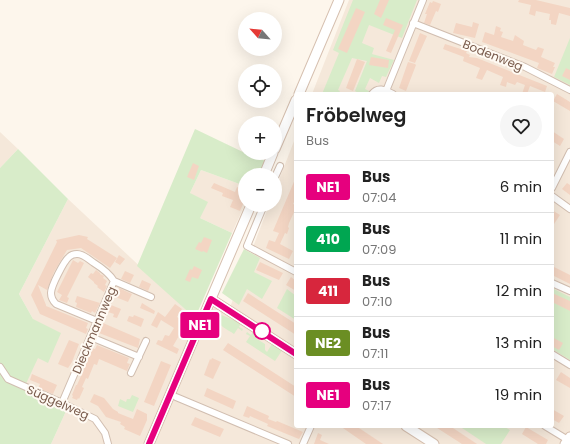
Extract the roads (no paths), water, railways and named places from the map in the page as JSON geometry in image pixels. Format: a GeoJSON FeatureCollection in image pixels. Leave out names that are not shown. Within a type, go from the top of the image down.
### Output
{"type":"FeatureCollection","features":[{"type":"Feature","properties":{"kind":"main road"},"geometry":{"type":"LineString","coordinates":[[300,92],[339,0]]}},
{"type":"Feature","properties":{"kind":"main road"},"geometry":{"type":"LineString","coordinates":[[282,133],[294,105]]}},
{"type":"Feature","properties":{"kind":"main road"},"geometry":{"type":"LineString","coordinates":[[149,444],[248,212]]}},
{"type":"Feature","properties":{"kind":"main road"},"geometry":{"type":"LineString","coordinates":[[211,299],[294,353]]}},
{"type":"Feature","properties":{"kind":"main road"},"geometry":{"type":"LineString","coordinates":[[418,429],[434,444]]}},
{"type":"Feature","properties":{"kind":"street"},"geometry":{"type":"LineString","coordinates":[[374,92],[381,88],[386,91],[423,0]]}},
{"type":"Feature","properties":{"kind":"street","name":"Bodenweg"},"geometry":{"type":"LineString","coordinates":[[413,24],[525,67],[570,90]]}},
{"type":"Feature","properties":{"kind":"street"},"geometry":{"type":"LineString","coordinates":[[554,184],[570,152]]}},
{"type":"Feature","properties":{"kind":"street"},"geometry":{"type":"LineString","coordinates":[[554,197],[570,209]]}},
{"type":"Feature","properties":{"kind":"street"},"geometry":{"type":"LineString","coordinates":[[261,212],[247,246],[294,271]]}},
{"type":"Feature","properties":{"kind":"street"},"geometry":{"type":"LineString","coordinates":[[97,321],[56,304],[51,295],[52,287],[66,260],[72,255],[76,254],[84,256],[105,271],[111,276],[114,282]]}},
{"type":"Feature","properties":{"kind":"street","name":"Dieckmannweg"},"geometry":{"type":"LineString","coordinates":[[62,403],[114,282],[151,297]]}},
{"type":"Feature","properties":{"kind":"street"},"geometry":{"type":"LineString","coordinates":[[554,284],[570,291]]}},
{"type":"Feature","properties":{"kind":"street"},"geometry":{"type":"LineString","coordinates":[[136,299],[139,292]]}},
{"type":"Feature","properties":{"kind":"street"},"geometry":{"type":"LineString","coordinates":[[91,337],[138,357]]}},
{"type":"Feature","properties":{"kind":"street"},"geometry":{"type":"LineString","coordinates":[[131,373],[146,341]]}},
{"type":"Feature","properties":{"kind":"street"},"geometry":{"type":"LineString","coordinates":[[554,355],[570,365]]}},
{"type":"Feature","properties":{"kind":"street","name":"Süggelweg"},"geometry":{"type":"LineString","coordinates":[[0,367],[8,380],[62,403],[94,419],[105,434],[108,444]]}},
{"type":"Feature","properties":{"kind":"street"},"geometry":{"type":"LineString","coordinates":[[176,397],[288,444]]}},
{"type":"Feature","properties":{"kind":"street"},"geometry":{"type":"LineString","coordinates":[[304,444],[310,428]]}},
{"type":"Feature","properties":{"kind":"street"},"geometry":{"type":"LineString","coordinates":[[548,428],[568,440]]}}]}
